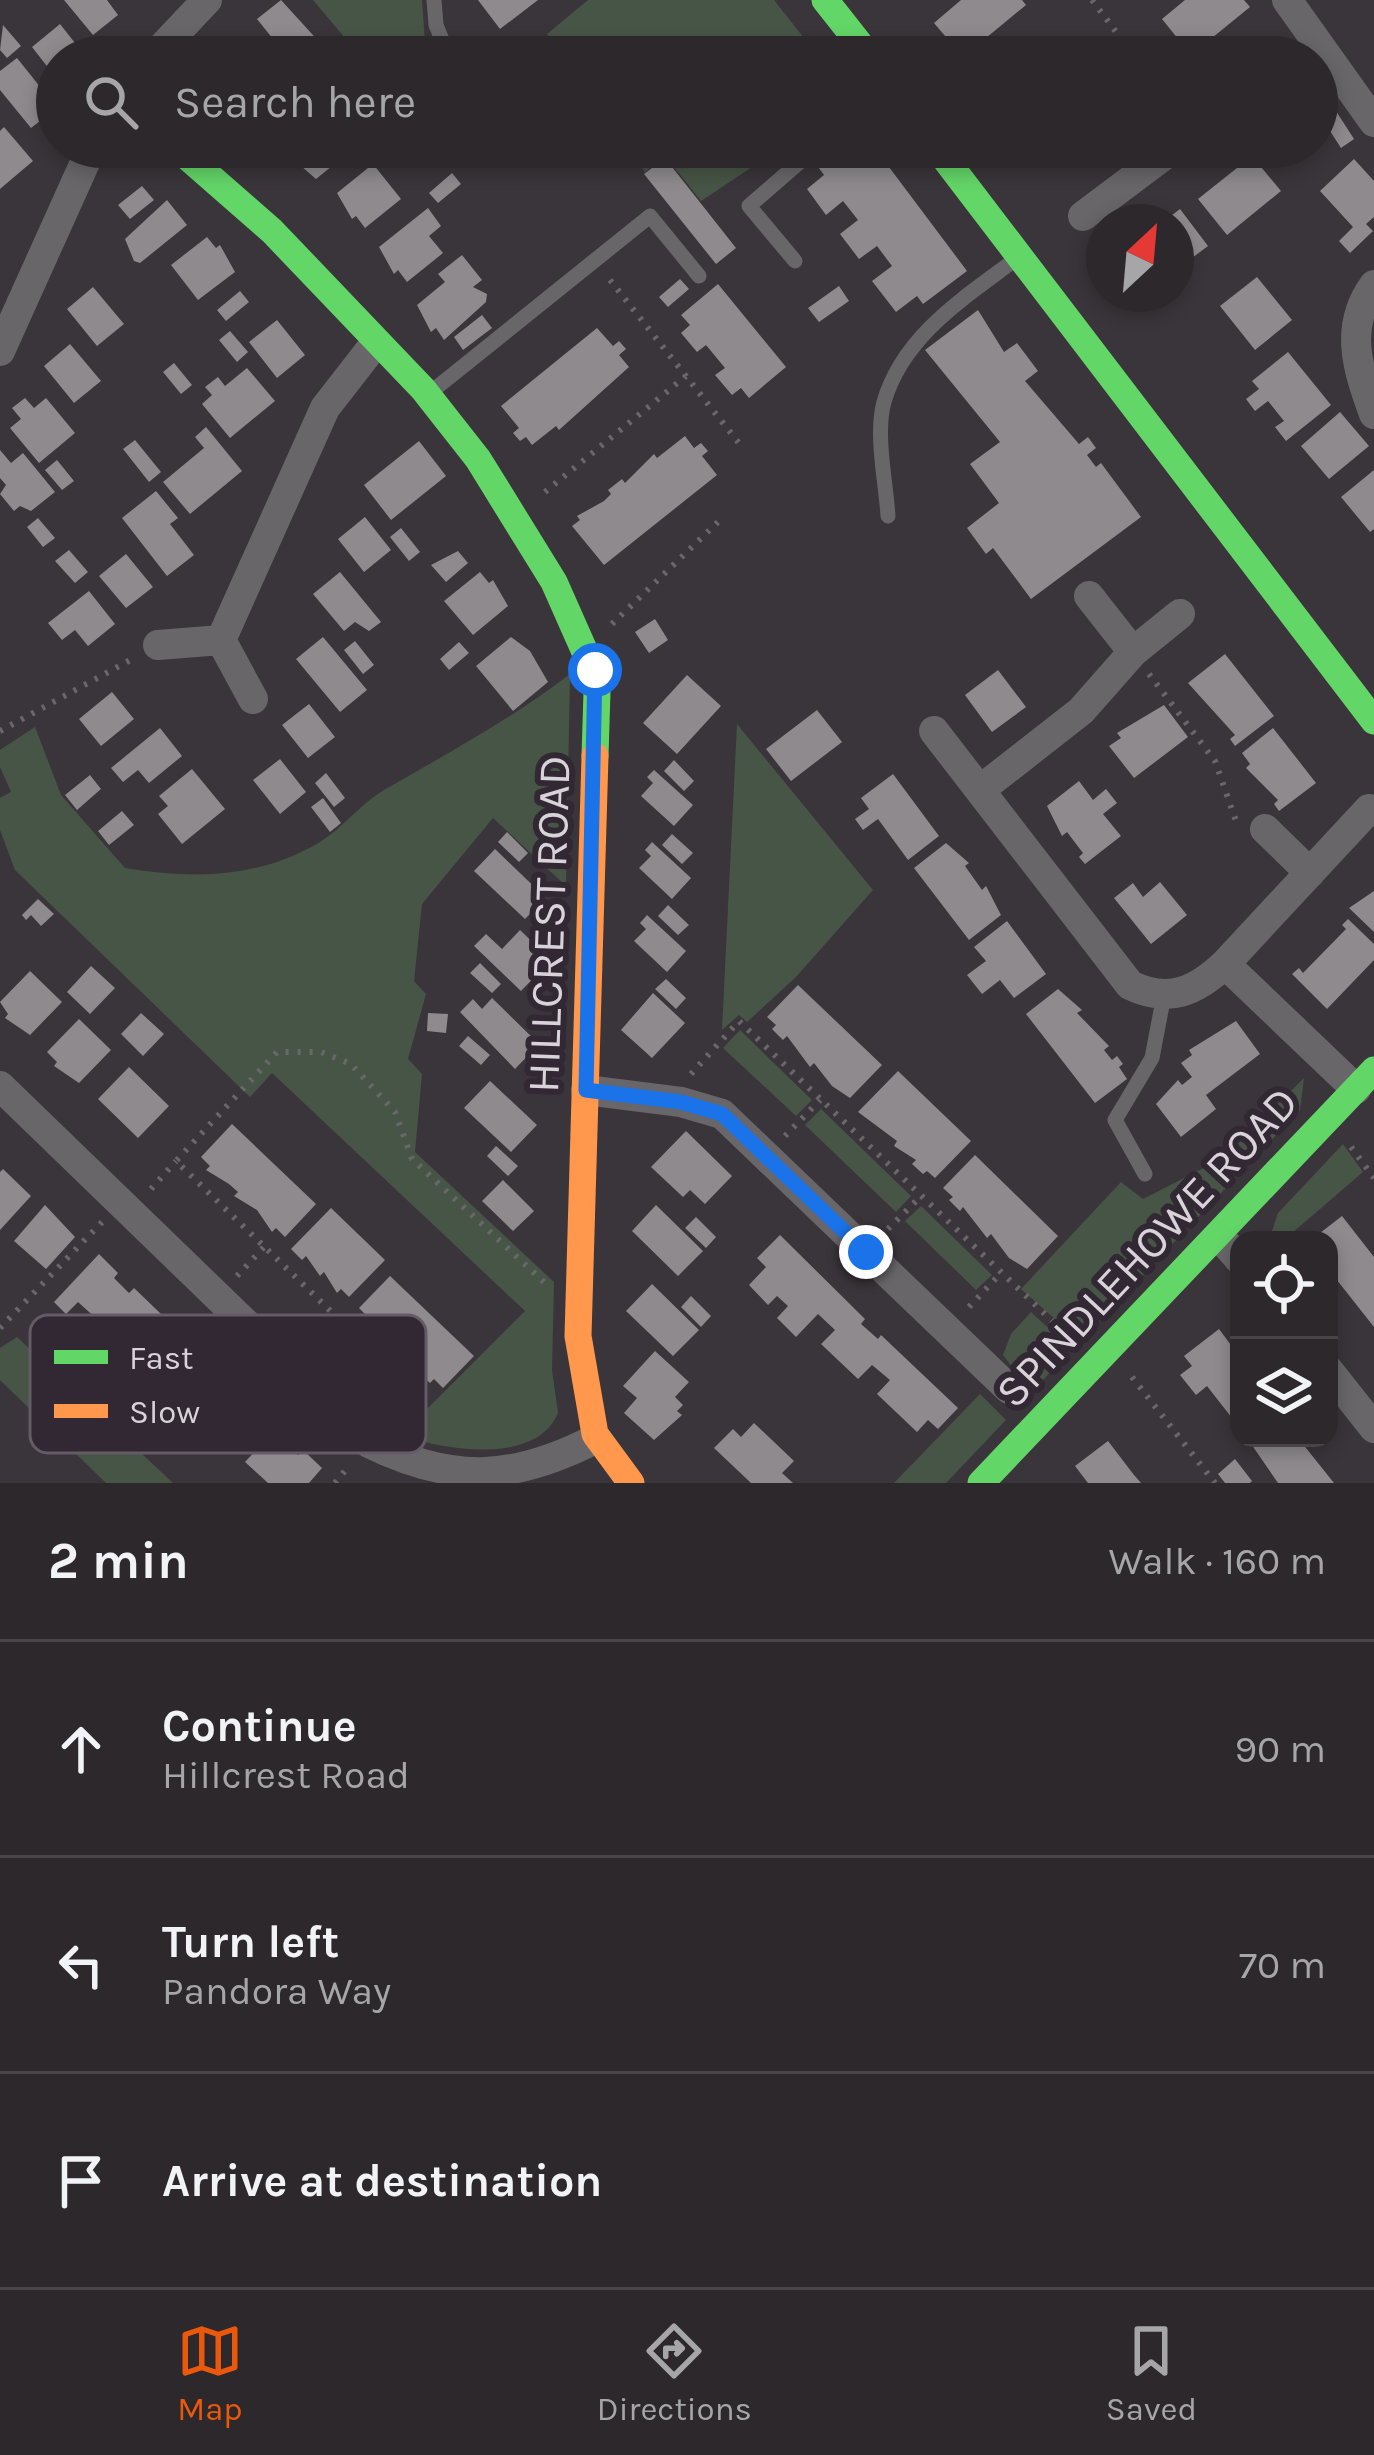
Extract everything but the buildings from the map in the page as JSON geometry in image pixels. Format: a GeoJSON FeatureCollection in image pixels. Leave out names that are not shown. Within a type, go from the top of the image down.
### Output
{"type":"FeatureCollection","features":[{"type":"Feature","properties":{"kind":"street"},"geometry":{"type":"LineString","coordinates":[[172,36],[207,0]]}},
{"type":"Feature","properties":{"kind":"street"},"geometry":{"type":"LineString","coordinates":[[825,0],[853,36]]}},
{"type":"Feature","properties":{"kind":"street"},"geometry":{"type":"LineString","coordinates":[[1287,0],[1299,36]]}},
{"type":"Feature","properties":{"kind":"street"},"geometry":{"type":"LineString","coordinates":[[1338,84],[1374,122]]}},
{"type":"Feature","properties":{"kind":"street"},"geometry":{"type":"LineString","coordinates":[[0,351],[83,168]]}},
{"type":"Feature","properties":{"kind":"street","name":"HILLCREST ROAD"},"geometry":{"type":"LineString","coordinates":[[202,168],[249,207],[374,345],[428,394],[488,471],[586,645],[597,692],[579,1315],[583,1402],[595,1439],[613,1468],[631,1483]]}},
{"type":"Feature","properties":{"kind":"street"},"geometry":{"type":"LineString","coordinates":[[950,168],[1374,721]]}},
{"type":"Feature","properties":{"kind":"street"},"geometry":{"type":"LineString","coordinates":[[1084,216],[1147,168]]}},
{"type":"Feature","properties":{"kind":"street"},"geometry":{"type":"LineString","coordinates":[[1374,285],[1357,309],[1357,361],[1374,414]]}},
{"type":"Feature","properties":{"kind":"street"},"geometry":{"type":"LineString","coordinates":[[220,640],[325,408],[374,345]]}},
{"type":"Feature","properties":{"kind":"street"},"geometry":{"type":"LineString","coordinates":[[1089,596],[1133,652]]}},
{"type":"Feature","properties":{"kind":"street"},"geometry":{"type":"LineString","coordinates":[[980,790],[1081,711],[1133,652],[1180,614]]}},
{"type":"Feature","properties":{"kind":"street"},"geometry":{"type":"LineString","coordinates":[[158,645],[220,640]]}},
{"type":"Feature","properties":{"kind":"street"},"geometry":{"type":"LineString","coordinates":[[220,640],[253,699]]}},
{"type":"Feature","properties":{"kind":"street"},"geometry":{"type":"LineString","coordinates":[[934,731],[1119,975],[1141,991],[1164,995],[1201,986],[1369,809]]}},
{"type":"Feature","properties":{"kind":"street"},"geometry":{"type":"LineString","coordinates":[[1265,829],[1310,873]]}},
{"type":"Feature","properties":{"kind":"street"},"geometry":{"type":"LineString","coordinates":[[1225,964],[1365,1080]]}},
{"type":"Feature","properties":{"kind":"street","name":"SPINDLEHOWE ROAD"},"geometry":{"type":"LineString","coordinates":[[982,1483],[1103,1356],[1229,1248],[1365,1080]]}},
{"type":"Feature","properties":{"kind":"street"},"geometry":{"type":"LineString","coordinates":[[586,1090],[681,1102],[722,1114],[1009,1389]]}},
{"type":"Feature","properties":{"kind":"street"},"geometry":{"type":"LineString","coordinates":[[7,1107],[138,1202],[246,1315]]}},
{"type":"Feature","properties":{"kind":"street"},"geometry":{"type":"LineString","coordinates":[[1338,1383],[1374,1428]]}},
{"type":"Feature","properties":{"kind":"street"},"geometry":{"type":"LineString","coordinates":[[382,1453],[400,1466],[466,1482],[504,1478],[595,1439]]}},
{"type":"Feature","properties":{"kind":"lane"},"geometry":{"type":"LineString","coordinates":[[434,0],[440,36]]}},
{"type":"Feature","properties":{"kind":"lane"},"geometry":{"type":"LineString","coordinates":[[793,168],[749,206],[795,261]]}},
{"type":"Feature","properties":{"kind":"lane"},"geometry":{"type":"LineString","coordinates":[[428,394],[650,215],[699,276]]}},
{"type":"Feature","properties":{"kind":"lane"},"geometry":{"type":"LineString","coordinates":[[888,516],[882,405],[906,354],[942,314],[1016,259]]}},
{"type":"Feature","properties":{"kind":"lane"},"geometry":{"type":"LineString","coordinates":[[1145,1174],[1115,1120],[1152,1058],[1164,995]]}},
{"type":"Feature","properties":{"kind":"path"},"geometry":{"type":"LineString","coordinates":[[1092,0],[1119,36]]}},
{"type":"Feature","properties":{"kind":"path"},"geometry":{"type":"LineString","coordinates":[[594,260],[742,446]]}},
{"type":"Feature","properties":{"kind":"path"},"geometry":{"type":"LineString","coordinates":[[514,518],[686,376]]}},
{"type":"Feature","properties":{"kind":"path"},"geometry":{"type":"LineString","coordinates":[[586,645],[640,600],[719,520]]}},
{"type":"Feature","properties":{"kind":"path"},"geometry":{"type":"LineString","coordinates":[[0,731],[158,645]]}},
{"type":"Feature","properties":{"kind":"path"},"geometry":{"type":"LineString","coordinates":[[1133,652],[1216,761],[1238,828],[1251,843],[1265,829]]}},
{"type":"Feature","properties":{"kind":"path"},"geometry":{"type":"LineString","coordinates":[[695,1069],[739,1021],[999,1275],[1103,1356],[1215,1483]]}},
{"type":"Feature","properties":{"kind":"path"},"geometry":{"type":"LineString","coordinates":[[0,1328],[101,1222],[138,1202],[277,1052],[294,1048],[336,1058],[376,1087],[395,1112],[412,1159],[579,1315]]}},
{"type":"Feature","properties":{"kind":"path"},"geometry":{"type":"LineString","coordinates":[[787,1134],[820,1100]]}},
{"type":"Feature","properties":{"kind":"path"},"geometry":{"type":"LineString","coordinates":[[176,1161],[335,1315]]}},
{"type":"Feature","properties":{"kind":"path"},"geometry":{"type":"LineString","coordinates":[[886,1231],[920,1197]]}},
{"type":"Feature","properties":{"kind":"path"},"geometry":{"type":"LineString","coordinates":[[235,1278],[265,1247]]}},
{"type":"Feature","properties":{"kind":"path"},"geometry":{"type":"LineString","coordinates":[[968,1309],[999,1275]]}},
{"type":"Feature","properties":{"kind":"green space"},"geometry":{"type":"Polygon","coordinates":[[[313,0],[422,0],[425,36],[343,36],[313,0]]]}},
{"type":"Feature","properties":{"kind":"green space"},"geometry":{"type":"Polygon","coordinates":[[[588,0],[774,0],[802,36],[548,36],[588,0]]]}},
{"type":"Feature","properties":{"kind":"green space"},"geometry":{"type":"Polygon","coordinates":[[[675,168],[750,168],[701,201],[675,168]]]}},
{"type":"Feature","properties":{"kind":"green space"},"geometry":{"type":"Polygon","coordinates":[[[570,674],[566,886],[493,818],[422,904],[414,981],[426,994],[408,1059],[422,1074],[415,1152],[554,1282],[552,1370],[558,1413],[547,1430],[530,1441],[487,1450],[426,1441],[426,1410],[525,1311],[272,1073],[250,1097],[15,870],[0,830],[0,798],[11,792],[0,767],[0,750],[35,727],[61,795],[125,868],[225,873],[273,863],[320,842],[375,796],[502,721],[570,674]]]}},
{"type":"Feature","properties":{"kind":"green space"},"geometry":{"type":"Polygon","coordinates":[[[737,724],[873,890],[796,977],[747,1022],[739,1015],[722,1030],[737,724]]]}},
{"type":"Feature","properties":{"kind":"green space"},"geometry":{"type":"Polygon","coordinates":[[[740,1030],[812,1100],[796,1116],[723,1048],[740,1030]]]}},
{"type":"Feature","properties":{"kind":"green space"},"geometry":{"type":"Polygon","coordinates":[[[1304,1078],[1300,1110],[1080,1341],[1021,1289],[1121,1182],[1143,1199],[1223,1158],[1304,1078]]]}},
{"type":"Feature","properties":{"kind":"green space"},"geometry":{"type":"Polygon","coordinates":[[[821,1109],[911,1196],[896,1212],[805,1125],[821,1109]]]}},
{"type":"Feature","properties":{"kind":"green space"},"geometry":{"type":"Polygon","coordinates":[[[1343,1144],[1363,1172],[1294,1231],[1272,1231],[1278,1213],[1343,1144]]]}},
{"type":"Feature","properties":{"kind":"green space"},"geometry":{"type":"Polygon","coordinates":[[[921,1206],[992,1275],[976,1290],[905,1221],[921,1206]]]}},
{"type":"Feature","properties":{"kind":"green space"},"geometry":{"type":"Polygon","coordinates":[[[1031,1312],[1071,1349],[1015,1411],[1006,1403],[1023,1381],[1003,1355],[1011,1334],[1031,1312]]]}},
{"type":"Feature","properties":{"kind":"green space"},"geometry":{"type":"Polygon","coordinates":[[[17,1337],[30,1349],[30,1409],[0,1380],[0,1348],[17,1337]]]}},
{"type":"Feature","properties":{"kind":"green space"},"geometry":{"type":"Polygon","coordinates":[[[980,1394],[1006,1420],[946,1483],[894,1483],[980,1394]]]}},
{"type":"Feature","properties":{"kind":"green space"},"geometry":{"type":"Polygon","coordinates":[[[75,1453],[141,1453],[173,1483],[106,1483],[75,1453]]]}},
{"type":"Feature","properties":{"kind":"traffic: fast"},"geometry":{"type":"LineString","coordinates":[[825,0],[853,36]]}},
{"type":"Feature","properties":{"kind":"traffic: fast"},"geometry":{"type":"LineString","coordinates":[[200,168],[272,231],[423,389],[478,459],[554,582],[589,661],[597,692],[595,756]]}},
{"type":"Feature","properties":{"kind":"traffic: fast"},"geometry":{"type":"LineString","coordinates":[[952,168],[1374,721]]}},
{"type":"Feature","properties":{"kind":"traffic: fast"},"geometry":{"type":"LineString","coordinates":[[981,1483],[1374,1070]]}},
{"type":"Feature","properties":{"kind":"traffic: slow"},"geometry":{"type":"LineString","coordinates":[[595,756],[578,1336],[595,1434],[631,1483]]}},
{"type":"Feature","properties":{"kind":"route"},"geometry":{"type":"LineString","coordinates":[[595,670],[586,1090],[681,1102],[722,1114],[866,1252]]}}]}
